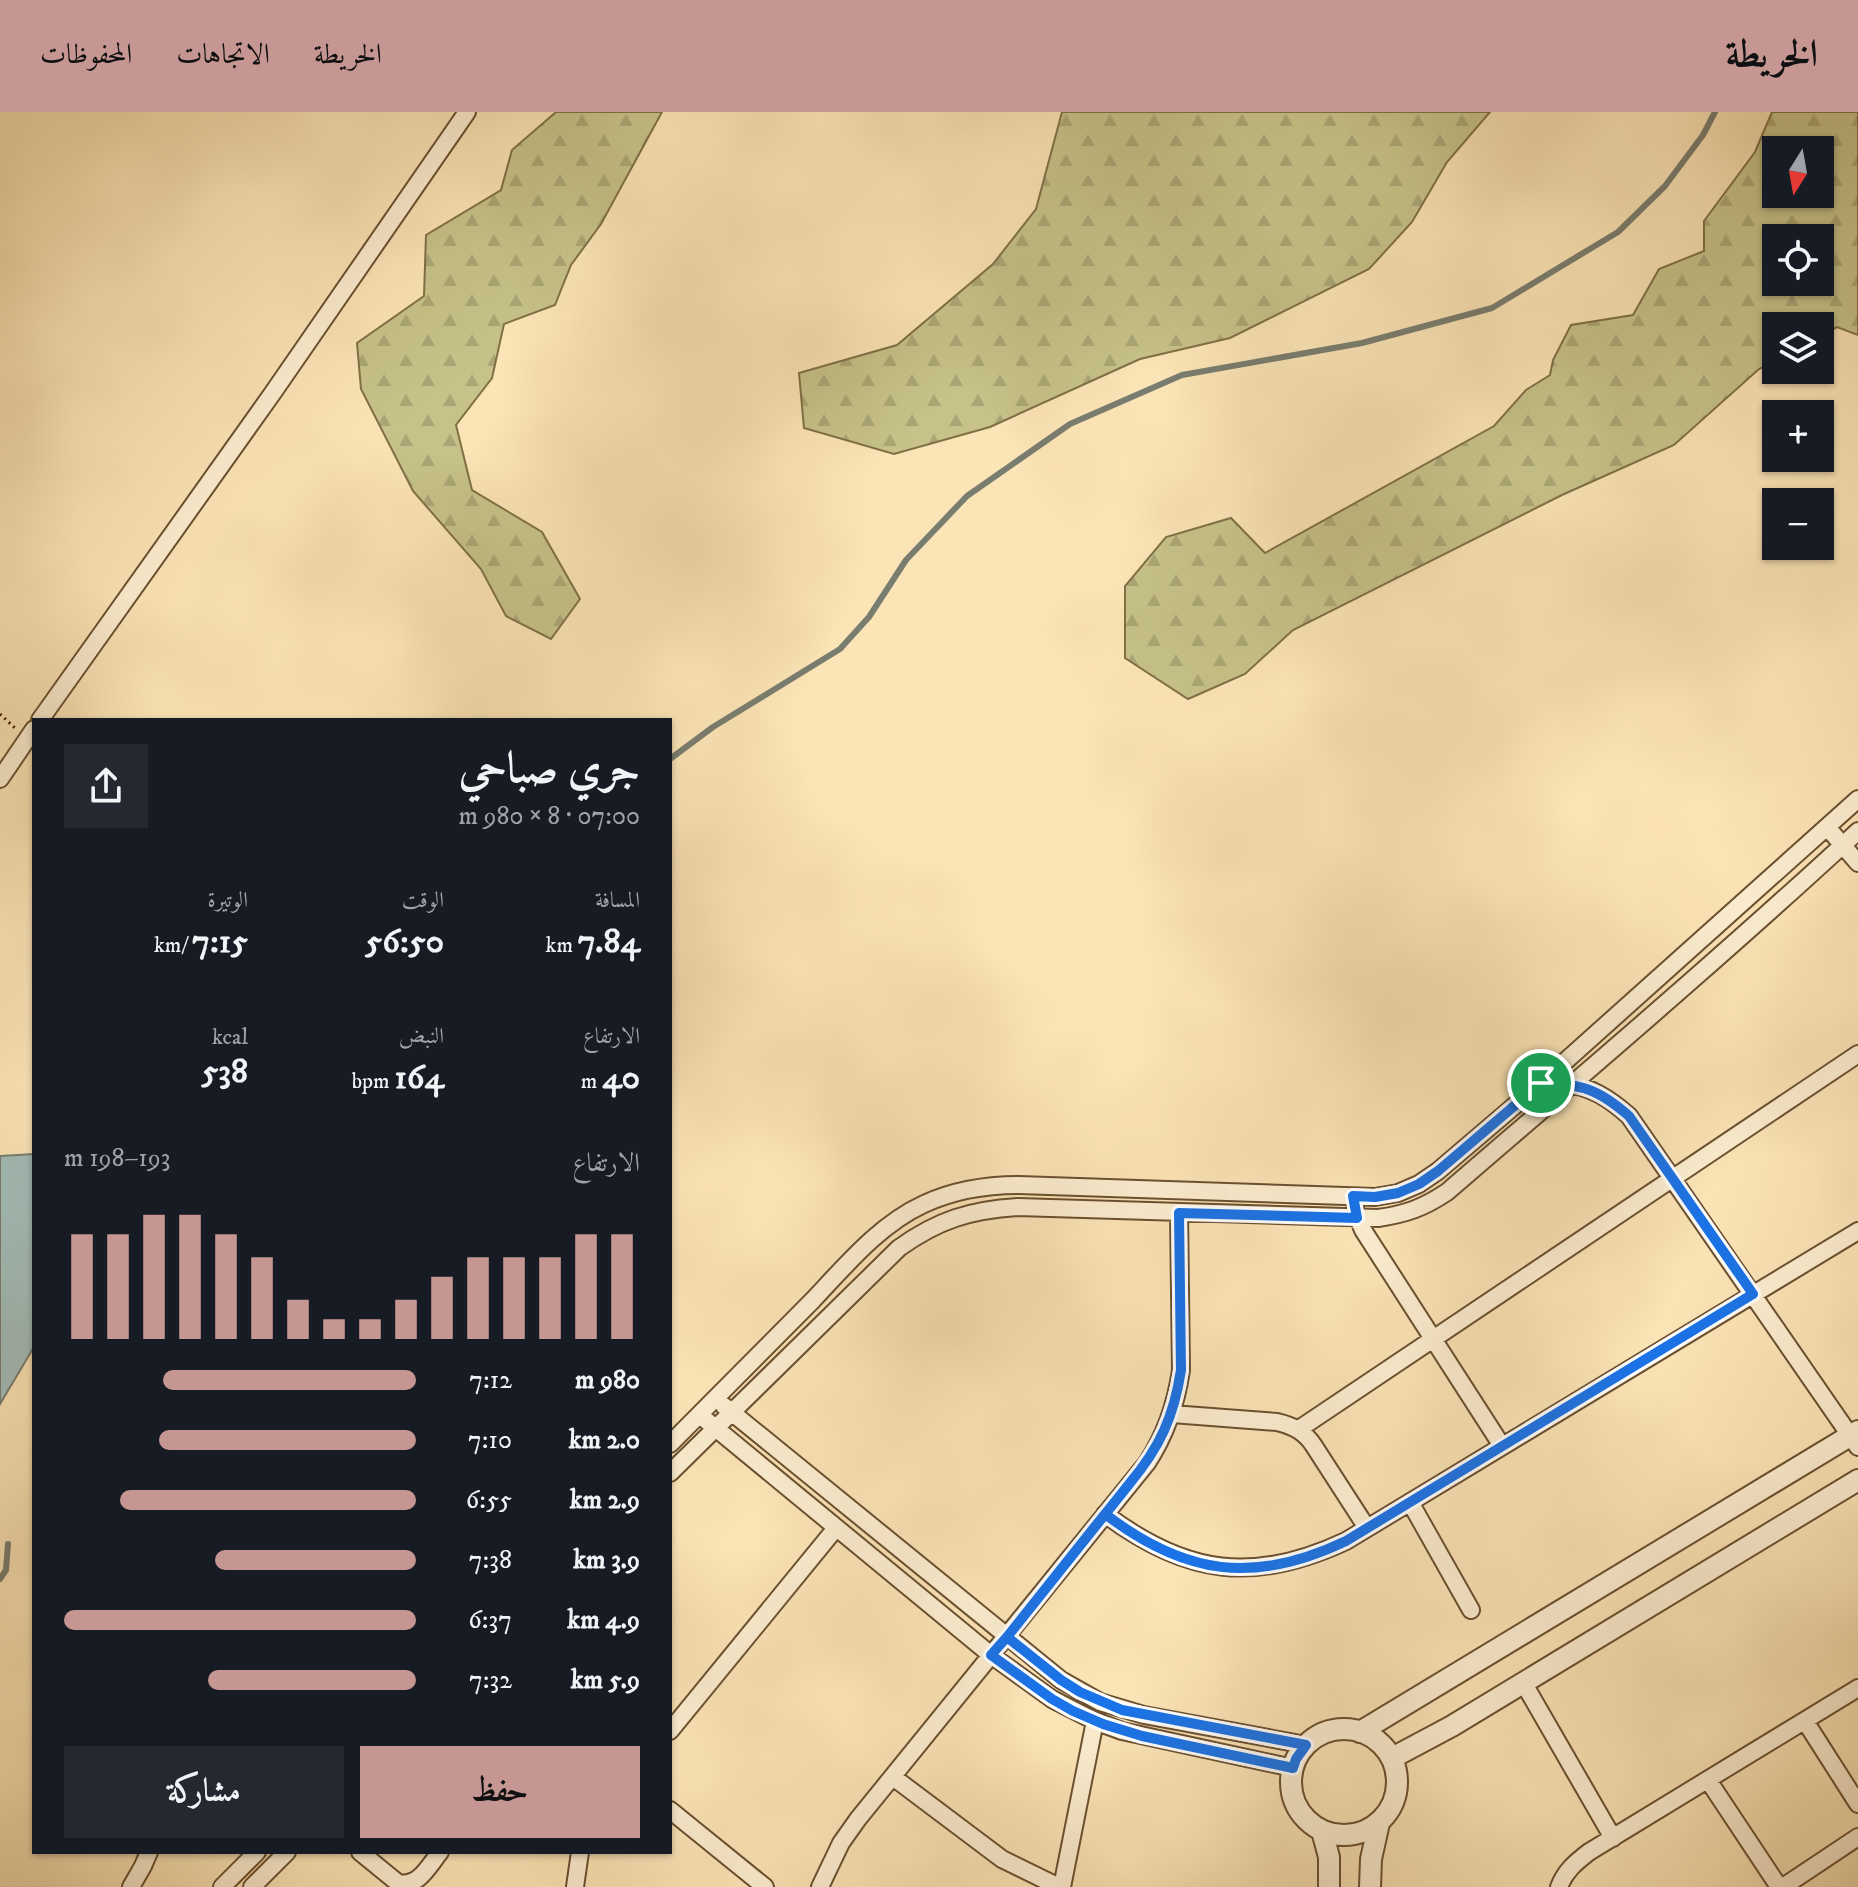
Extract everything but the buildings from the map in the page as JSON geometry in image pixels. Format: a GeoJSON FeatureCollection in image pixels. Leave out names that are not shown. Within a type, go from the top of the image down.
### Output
{"type":"FeatureCollection","features":[{"type":"Feature","properties":{"kind":"street"},"geometry":{"type":"LineString","coordinates":[[41,718],[272,394],[467,112]]}},
{"type":"Feature","properties":{"kind":"street"},"geometry":{"type":"LineString","coordinates":[[0,779],[32,732]]}},
{"type":"Feature","properties":{"kind":"street"},"geometry":{"type":"LineString","coordinates":[[672,1442],[873,1240],[901,1216],[946,1195],[994,1185],[1019,1185],[1375,1197],[1398,1193],[1419,1184],[1541,1083],[1858,799]]}},
{"type":"Feature","properties":{"kind":"street"},"geometry":{"type":"LineString","coordinates":[[1827,827],[1858,863]]}},
{"type":"Feature","properties":{"kind":"street"},"geometry":{"type":"LineString","coordinates":[[672,1471],[899,1248],[943,1221],[967,1213],[1018,1207],[1378,1218],[1403,1215],[1426,1206],[1447,1192],[1858,831]]}},
{"type":"Feature","properties":{"kind":"street"},"geometry":{"type":"LineString","coordinates":[[1299,1429],[1858,1054]]}},
{"type":"Feature","properties":{"kind":"street"},"geometry":{"type":"LineString","coordinates":[[1360,1732],[1856,1438],[1629,1116],[1593,1090],[1571,1084],[1541,1083]]}},
{"type":"Feature","properties":{"kind":"street"},"geometry":{"type":"LineString","coordinates":[[1353,1196],[1363,1230],[1502,1446]]}},
{"type":"Feature","properties":{"kind":"street"},"geometry":{"type":"LineString","coordinates":[[820,1887],[841,1843],[1147,1463],[1165,1431],[1172,1414],[1181,1370],[1179,1213]]}},
{"type":"Feature","properties":{"kind":"street"},"geometry":{"type":"LineString","coordinates":[[1105,1514],[1132,1534],[1194,1562],[1227,1568],[1251,1568],[1300,1560],[1335,1546],[1367,1528],[1858,1231]]}},
{"type":"Feature","properties":{"kind":"street"},"geometry":{"type":"LineString","coordinates":[[715,1399],[1007,1637],[1080,1692],[1122,1710],[1306,1745]]}},
{"type":"Feature","properties":{"kind":"street"},"geometry":{"type":"LineString","coordinates":[[699,1414],[991,1655],[1052,1699],[1099,1723],[1142,1736],[1293,1768]]}},
{"type":"Feature","properties":{"kind":"street"},"geometry":{"type":"LineString","coordinates":[[1172,1414],[1277,1422],[1299,1429],[1308,1437],[1367,1528]]}},
{"type":"Feature","properties":{"kind":"street"},"geometry":{"type":"LineString","coordinates":[[1392,1758],[1442,1732],[1858,1480]]}},
{"type":"Feature","properties":{"kind":"street"},"geometry":{"type":"LineString","coordinates":[[1410,1502],[1471,1610]]}},
{"type":"Feature","properties":{"kind":"street"},"geometry":{"type":"LineString","coordinates":[[672,1729],[836,1528]]}},
{"type":"Feature","properties":{"kind":"street"},"geometry":{"type":"LineString","coordinates":[[1519,1684],[1609,1840]]}},
{"type":"Feature","properties":{"kind":"street"},"geometry":{"type":"LineString","coordinates":[[1559,1887],[1574,1864],[1609,1840],[1858,1688]]}},
{"type":"Feature","properties":{"kind":"street"},"geometry":{"type":"LineString","coordinates":[[1808,1719],[1858,1790]]}},
{"type":"Feature","properties":{"kind":"street"},"geometry":{"type":"LineString","coordinates":[[1808,1719],[1858,1804]]}},
{"type":"Feature","properties":{"kind":"street"},"geometry":{"type":"LineString","coordinates":[[893,1777],[1002,1859],[1061,1887],[1099,1723]]}},
{"type":"Feature","properties":{"kind":"street"},"geometry":{"type":"LineString","coordinates":[[1071,1887],[1099,1723]]}},
{"type":"Feature","properties":{"kind":"street"},"geometry":{"type":"LineString","coordinates":[[1345,1729],[1360,1732],[1373,1737],[1392,1758],[1398,1786],[1395,1800],[1379,1823],[1366,1831],[1337,1835],[1322,1831],[1302,1815],[1296,1805],[1292,1793],[1296,1759],[1306,1745],[1318,1736],[1345,1729]]}},
{"type":"Feature","properties":{"kind":"street"},"geometry":{"type":"LineString","coordinates":[[1708,1780],[1781,1887],[1858,1837]]}},
{"type":"Feature","properties":{"kind":"street"},"geometry":{"type":"LineString","coordinates":[[672,1812],[765,1887]]}},
{"type":"Feature","properties":{"kind":"street"},"geometry":{"type":"LineString","coordinates":[[1370,1887],[1371,1859],[1379,1823]]}},
{"type":"Feature","properties":{"kind":"street"},"geometry":{"type":"LineString","coordinates":[[1322,1831],[1329,1857],[1329,1887]]}},
{"type":"Feature","properties":{"kind":"street"},"geometry":{"type":"LineString","coordinates":[[1799,1887],[1858,1848]]}},
{"type":"Feature","properties":{"kind":"street"},"geometry":{"type":"LineString","coordinates":[[131,1887],[148,1854]]}},
{"type":"Feature","properties":{"kind":"street"},"geometry":{"type":"LineString","coordinates":[[222,1887],[255,1854]]}},
{"type":"Feature","properties":{"kind":"street"},"geometry":{"type":"LineString","coordinates":[[252,1887],[285,1854]]}},
{"type":"Feature","properties":{"kind":"street"},"geometry":{"type":"LineString","coordinates":[[362,1854],[398,1883],[404,1884],[420,1877],[438,1854]]}},
{"type":"Feature","properties":{"kind":"street"},"geometry":{"type":"LineString","coordinates":[[575,1887],[580,1854]]}},
{"type":"Feature","properties":{"kind":"green space"},"geometry":{"type":"Polygon","coordinates":[[[556,112],[662,112],[601,224],[571,265],[555,305],[504,324],[492,378],[456,425],[472,490],[542,532],[580,599],[551,639],[506,616],[481,569],[413,491],[361,389],[357,343],[424,296],[426,235],[501,190],[512,150],[556,112]]]}},
{"type":"Feature","properties":{"kind":"green space"},"geometry":{"type":"Polygon","coordinates":[[[1062,112],[1490,112],[1447,162],[1412,222],[1369,269],[1230,338],[1140,359],[990,427],[894,454],[804,428],[799,373],[897,345],[993,264],[1036,209],[1062,112]]]}},
{"type":"Feature","properties":{"kind":"green space"},"geometry":{"type":"Polygon","coordinates":[[[1772,112],[1858,112],[1858,335],[1834,329],[1834,312],[1762,312],[1762,367],[1674,445],[1562,495],[1293,630],[1245,674],[1188,699],[1125,658],[1125,586],[1166,537],[1231,518],[1265,553],[1494,426],[1526,390],[1550,375],[1553,360],[1571,325],[1633,315],[1659,269],[1704,251],[1704,221],[1755,152],[1772,112]]]}},
{"type":"Feature","properties":{"kind":"water"},"geometry":{"type":"Polygon","coordinates":[[[32,1154],[32,1350],[0,1404],[0,1156],[32,1154]]]}},
{"type":"Feature","properties":{"kind":"waterway"},"geometry":{"type":"LineString","coordinates":[[672,758],[713,727],[840,649],[869,617],[906,560],[967,496],[1070,424],[1182,375],[1362,343],[1492,308],[1618,232],[1665,186],[1703,135],[1715,112]]}},
{"type":"Feature","properties":{"kind":"waterway"},"geometry":{"type":"LineString","coordinates":[[0,1579],[6,1570],[8,1544]]}},
{"type":"Feature","properties":{"kind":"route"},"geometry":{"type":"LineString","coordinates":[[1541,1083],[1419,1184],[1398,1193],[1375,1197],[1353,1196],[1357,1218],[1179,1213],[1181,1370],[1178,1392],[1165,1431],[1147,1463],[1130,1483],[1007,1637],[991,1655],[1052,1699],[1103,1724],[1142,1736],[1293,1768],[1306,1745],[1122,1710],[1100,1702],[1061,1680],[1007,1637],[1105,1514],[1132,1534],[1162,1550],[1194,1562],[1227,1568],[1276,1565],[1324,1552],[1753,1294],[1629,1116],[1593,1090],[1571,1084],[1541,1083]]}}]}
